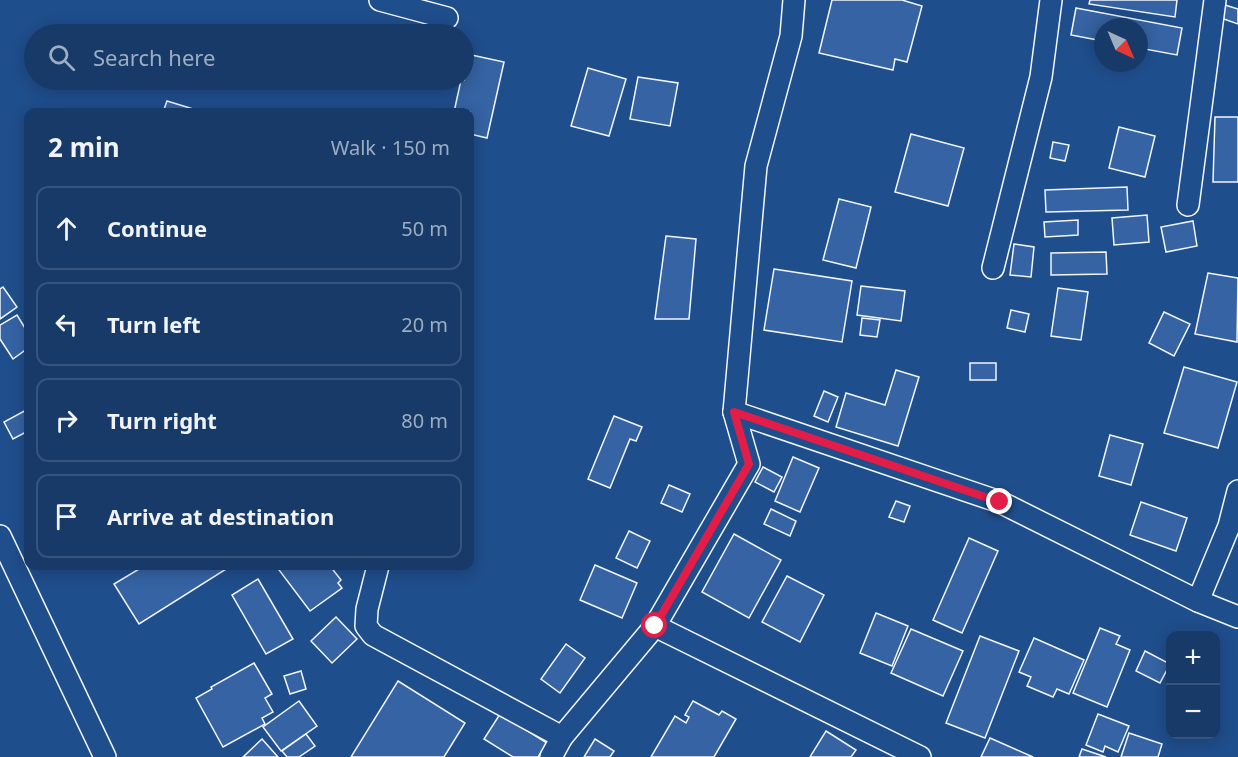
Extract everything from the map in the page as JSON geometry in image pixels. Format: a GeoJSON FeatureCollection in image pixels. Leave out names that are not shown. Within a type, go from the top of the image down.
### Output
{"type":"FeatureCollection","features":[{"type":"Feature","properties":{"kind":"street"},"geometry":{"type":"LineString","coordinates":[[380,0],[447,18]]}},
{"type":"Feature","properties":{"kind":"street"},"geometry":{"type":"LineString","coordinates":[[551,757],[562,737],[655,626],[749,464],[734,412],[756,166],[791,36],[794,0]]}},
{"type":"Feature","properties":{"kind":"street"},"geometry":{"type":"LineString","coordinates":[[993,268],[1041,77],[1051,0]]}},
{"type":"Feature","properties":{"kind":"street"},"geometry":{"type":"LineString","coordinates":[[1188,205],[1215,0]]}},
{"type":"Feature","properties":{"kind":"street"},"geometry":{"type":"LineString","coordinates":[[734,412],[1000,502],[1198,601],[1238,617]]}},
{"type":"Feature","properties":{"kind":"street"},"geometry":{"type":"LineString","coordinates":[[1198,601],[1229,526],[1238,490]]}},
{"type":"Feature","properties":{"kind":"street"},"geometry":{"type":"LineString","coordinates":[[0,536],[105,757]]}},
{"type":"Feature","properties":{"kind":"street"},"geometry":{"type":"LineString","coordinates":[[377,570],[366,618],[366,626],[373,636],[562,737]]}},
{"type":"Feature","properties":{"kind":"street"},"geometry":{"type":"LineString","coordinates":[[655,626],[920,757]]}},
{"type":"Feature","properties":{"kind":"building"},"geometry":{"type":"Polygon","coordinates":[[[832,0],[902,0],[922,6],[907,62],[895,59],[893,70],[819,53],[832,0]]]}},
{"type":"Feature","properties":{"kind":"building"},"geometry":{"type":"Polygon","coordinates":[[[1090,0],[1177,0],[1175,17],[1089,4],[1090,0]]]}},
{"type":"Feature","properties":{"kind":"building"},"geometry":{"type":"Polygon","coordinates":[[[1225,5],[1238,9],[1238,24],[1221,18],[1225,5]]]}},
{"type":"Feature","properties":{"kind":"building"},"geometry":{"type":"Polygon","coordinates":[[[1076,8],[1129,18],[1094,18],[1094,39],[1071,35],[1076,8]]]}},
{"type":"Feature","properties":{"kind":"building"},"geometry":{"type":"Polygon","coordinates":[[[1148,22],[1182,28],[1177,55],[1148,50],[1148,22]]]}},
{"type":"Feature","properties":{"kind":"building"},"geometry":{"type":"Polygon","coordinates":[[[474,56],[504,62],[487,138],[474,135],[474,108],[455,108],[459,90],[474,90],[474,56]]]}},
{"type":"Feature","properties":{"kind":"building"},"geometry":{"type":"Polygon","coordinates":[[[588,68],[626,79],[609,136],[571,126],[588,68]]]}},
{"type":"Feature","properties":{"kind":"building"},"geometry":{"type":"Polygon","coordinates":[[[638,77],[678,83],[670,126],[630,119],[638,77]]]}},
{"type":"Feature","properties":{"kind":"building"},"geometry":{"type":"Polygon","coordinates":[[[167,101],[190,108],[164,108],[167,101]]]}},
{"type":"Feature","properties":{"kind":"building"},"geometry":{"type":"Polygon","coordinates":[[[1215,117],[1238,117],[1238,182],[1213,182],[1215,117]]]}},
{"type":"Feature","properties":{"kind":"building"},"geometry":{"type":"Polygon","coordinates":[[[1119,127],[1155,136],[1145,177],[1109,168],[1119,127]]]}},
{"type":"Feature","properties":{"kind":"building"},"geometry":{"type":"Polygon","coordinates":[[[911,134],[964,148],[948,206],[895,192],[911,134]]]}},
{"type":"Feature","properties":{"kind":"building"},"geometry":{"type":"Polygon","coordinates":[[[1053,142],[1069,145],[1065,161],[1050,158],[1053,142]]]}},
{"type":"Feature","properties":{"kind":"building"},"geometry":{"type":"Polygon","coordinates":[[[1127,187],[1128,210],[1046,212],[1045,190],[1127,187]]]}},
{"type":"Feature","properties":{"kind":"building"},"geometry":{"type":"Polygon","coordinates":[[[839,199],[871,207],[856,268],[823,260],[839,199]]]}},
{"type":"Feature","properties":{"kind":"building"},"geometry":{"type":"Polygon","coordinates":[[[1147,215],[1149,242],[1114,245],[1112,218],[1147,215]]]}},
{"type":"Feature","properties":{"kind":"building"},"geometry":{"type":"Polygon","coordinates":[[[1078,220],[1078,235],[1045,237],[1044,222],[1078,220]]]}},
{"type":"Feature","properties":{"kind":"building"},"geometry":{"type":"Polygon","coordinates":[[[1193,221],[1197,246],[1166,252],[1161,227],[1193,221]]]}},
{"type":"Feature","properties":{"kind":"building"},"geometry":{"type":"Polygon","coordinates":[[[666,236],[696,239],[689,319],[655,319],[666,236]]]}},
{"type":"Feature","properties":{"kind":"building"},"geometry":{"type":"Polygon","coordinates":[[[1014,244],[1034,247],[1031,277],[1010,275],[1014,244]]]}},
{"type":"Feature","properties":{"kind":"building"},"geometry":{"type":"Polygon","coordinates":[[[1106,252],[1107,274],[1051,275],[1051,253],[1106,252]]]}},
{"type":"Feature","properties":{"kind":"building"},"geometry":{"type":"Polygon","coordinates":[[[774,269],[852,281],[842,342],[764,330],[774,269]]]}},
{"type":"Feature","properties":{"kind":"building"},"geometry":{"type":"Polygon","coordinates":[[[1208,273],[1238,278],[1237,342],[1195,334],[1208,273]]]}},
{"type":"Feature","properties":{"kind":"building"},"geometry":{"type":"Polygon","coordinates":[[[861,286],[905,291],[901,321],[857,315],[861,286]]]}},
{"type":"Feature","properties":{"kind":"building"},"geometry":{"type":"Polygon","coordinates":[[[3,287],[17,307],[0,319],[0,289],[3,287]]]}},
{"type":"Feature","properties":{"kind":"building"},"geometry":{"type":"Polygon","coordinates":[[[1058,288],[1088,292],[1081,340],[1051,336],[1058,288]]]}},
{"type":"Feature","properties":{"kind":"building"},"geometry":{"type":"Polygon","coordinates":[[[1011,310],[1029,314],[1025,332],[1007,328],[1011,310]]]}},
{"type":"Feature","properties":{"kind":"building"},"geometry":{"type":"Polygon","coordinates":[[[1164,312],[1190,324],[1174,356],[1149,343],[1164,312]]]}},
{"type":"Feature","properties":{"kind":"building"},"geometry":{"type":"Polygon","coordinates":[[[17,315],[24,326],[24,351],[13,359],[0,339],[0,325],[17,315]]]}},
{"type":"Feature","properties":{"kind":"building"},"geometry":{"type":"Polygon","coordinates":[[[862,318],[880,320],[877,337],[860,335],[862,318]]]}},
{"type":"Feature","properties":{"kind":"building"},"geometry":{"type":"Polygon","coordinates":[[[970,363],[996,363],[996,380],[970,380],[970,363]]]}},
{"type":"Feature","properties":{"kind":"building"},"geometry":{"type":"Polygon","coordinates":[[[1184,367],[1237,382],[1218,448],[1164,433],[1184,367]]]}},
{"type":"Feature","properties":{"kind":"building"},"geometry":{"type":"Polygon","coordinates":[[[896,370],[919,377],[898,446],[836,427],[846,393],[885,405],[896,370]]]}},
{"type":"Feature","properties":{"kind":"building"},"geometry":{"type":"Polygon","coordinates":[[[824,391],[838,397],[828,422],[814,416],[824,391]]]}},
{"type":"Feature","properties":{"kind":"building"},"geometry":{"type":"Polygon","coordinates":[[[24,411],[24,433],[13,439],[4,422],[24,411]]]}},
{"type":"Feature","properties":{"kind":"building"},"geometry":{"type":"Polygon","coordinates":[[[614,416],[642,427],[636,441],[630,439],[610,488],[588,479],[614,416]]]}},
{"type":"Feature","properties":{"kind":"building"},"geometry":{"type":"Polygon","coordinates":[[[1110,435],[1143,444],[1131,485],[1099,476],[1110,435]]]}},
{"type":"Feature","properties":{"kind":"building"},"geometry":{"type":"Polygon","coordinates":[[[793,457],[819,468],[800,512],[775,501],[793,457]]]}},
{"type":"Feature","properties":{"kind":"building"},"geometry":{"type":"Polygon","coordinates":[[[763,467],[782,477],[774,492],[755,482],[763,467]]]}},
{"type":"Feature","properties":{"kind":"building"},"geometry":{"type":"Polygon","coordinates":[[[669,485],[690,494],[682,512],[661,503],[669,485]]]}},
{"type":"Feature","properties":{"kind":"building"},"geometry":{"type":"Polygon","coordinates":[[[896,501],[910,506],[904,522],[889,517],[896,501]]]}},
{"type":"Feature","properties":{"kind":"building"},"geometry":{"type":"Polygon","coordinates":[[[1141,502],[1187,518],[1176,551],[1130,535],[1141,502]]]}},
{"type":"Feature","properties":{"kind":"building"},"geometry":{"type":"Polygon","coordinates":[[[771,509],[796,521],[790,536],[764,524],[771,509]]]}},
{"type":"Feature","properties":{"kind":"building"},"geometry":{"type":"Polygon","coordinates":[[[629,531],[650,541],[637,568],[616,558],[629,531]]]}},
{"type":"Feature","properties":{"kind":"building"},"geometry":{"type":"Polygon","coordinates":[[[734,534],[781,560],[749,618],[702,592],[734,534]]]}},
{"type":"Feature","properties":{"kind":"building"},"geometry":{"type":"Polygon","coordinates":[[[969,538],[998,551],[962,633],[933,620],[969,538]]]}},
{"type":"Feature","properties":{"kind":"building"},"geometry":{"type":"Polygon","coordinates":[[[595,565],[637,583],[622,618],[580,600],[595,565]]]}},
{"type":"Feature","properties":{"kind":"building"},"geometry":{"type":"Polygon","coordinates":[[[137,570],[225,570],[139,624],[114,584],[137,570]]]}},
{"type":"Feature","properties":{"kind":"building"},"geometry":{"type":"Polygon","coordinates":[[[279,570],[333,570],[341,580],[338,583],[342,588],[310,611],[279,570]]]}},
{"type":"Feature","properties":{"kind":"building"},"geometry":{"type":"Polygon","coordinates":[[[787,576],[824,595],[800,642],[762,622],[787,576]]]}},
{"type":"Feature","properties":{"kind":"building"},"geometry":{"type":"Polygon","coordinates":[[[258,579],[293,639],[266,654],[232,595],[258,579]]]}},
{"type":"Feature","properties":{"kind":"building"},"geometry":{"type":"Polygon","coordinates":[[[876,613],[908,626],[892,666],[860,653],[876,613]]]}},
{"type":"Feature","properties":{"kind":"building"},"geometry":{"type":"Polygon","coordinates":[[[336,617],[357,639],[332,663],[311,641],[336,617]]]}},
{"type":"Feature","properties":{"kind":"building"},"geometry":{"type":"Polygon","coordinates":[[[1100,628],[1120,636],[1116,644],[1130,650],[1107,707],[1073,693],[1100,628]]]}},
{"type":"Feature","properties":{"kind":"building"},"geometry":{"type":"Polygon","coordinates":[[[911,629],[963,651],[943,696],[891,673],[911,629]]]}},
{"type":"Feature","properties":{"kind":"building"},"geometry":{"type":"Polygon","coordinates":[[[980,636],[1019,651],[985,738],[946,723],[980,636]]]}},
{"type":"Feature","properties":{"kind":"building"},"geometry":{"type":"Polygon","coordinates":[[[1034,638],[1084,660],[1069,694],[1057,689],[1053,697],[1027,686],[1031,677],[1019,672],[1034,638]]]}},
{"type":"Feature","properties":{"kind":"building"},"geometry":{"type":"Polygon","coordinates":[[[566,644],[585,658],[560,693],[541,679],[566,644]]]}},
{"type":"Feature","properties":{"kind":"building"},"geometry":{"type":"Polygon","coordinates":[[[1145,651],[1166,662],[1166,672],[1160,683],[1136,671],[1145,651]]]}},
{"type":"Feature","properties":{"kind":"building"},"geometry":{"type":"Polygon","coordinates":[[[254,663],[272,694],[265,698],[273,712],[262,718],[265,724],[223,747],[196,698],[254,663]]]}},
{"type":"Feature","properties":{"kind":"building"},"geometry":{"type":"Polygon","coordinates":[[[301,671],[306,689],[290,694],[284,676],[301,671]]]}},
{"type":"Feature","properties":{"kind":"building"},"geometry":{"type":"Polygon","coordinates":[[[398,681],[465,723],[444,757],[351,757],[398,681]]]}},
{"type":"Feature","properties":{"kind":"building"},"geometry":{"type":"Polygon","coordinates":[[[299,701],[317,726],[281,751],[263,727],[299,701]]]}},
{"type":"Feature","properties":{"kind":"building"},"geometry":{"type":"Polygon","coordinates":[[[693,701],[719,715],[722,711],[736,719],[714,757],[651,757],[675,716],[686,723],[689,717],[685,715],[693,701]]]}},
{"type":"Feature","properties":{"kind":"building"},"geometry":{"type":"Polygon","coordinates":[[[500,714],[547,743],[538,757],[513,757],[484,739],[500,714]]]}},
{"type":"Feature","properties":{"kind":"building"},"geometry":{"type":"Polygon","coordinates":[[[1098,714],[1129,726],[1118,752],[1105,746],[1103,752],[1086,745],[1098,714]]]}},
{"type":"Feature","properties":{"kind":"building"},"geometry":{"type":"Polygon","coordinates":[[[826,731],[856,750],[851,757],[810,757],[826,731]]]}},
{"type":"Feature","properties":{"kind":"building"},"geometry":{"type":"Polygon","coordinates":[[[1129,733],[1162,744],[1158,757],[1121,757],[1129,733]]]}},
{"type":"Feature","properties":{"kind":"building"},"geometry":{"type":"Polygon","coordinates":[[[306,734],[315,746],[299,757],[287,757],[282,751],[306,734]]]}},
{"type":"Feature","properties":{"kind":"building"},"geometry":{"type":"Polygon","coordinates":[[[990,738],[1033,757],[981,757],[990,738]]]}},
{"type":"Feature","properties":{"kind":"building"},"geometry":{"type":"Polygon","coordinates":[[[262,739],[278,757],[243,757],[262,739]]]}},
{"type":"Feature","properties":{"kind":"building"},"geometry":{"type":"Polygon","coordinates":[[[595,739],[614,751],[610,757],[584,757],[595,739]]]}},
{"type":"Feature","properties":{"kind":"building"},"geometry":{"type":"Polygon","coordinates":[[[1082,749],[1106,757],[1079,757],[1082,749]]]}},
{"type":"Feature","properties":{"kind":"route"},"geometry":{"type":"LineString","coordinates":[[655,626],[749,464],[734,412],[1000,502]]}}]}
